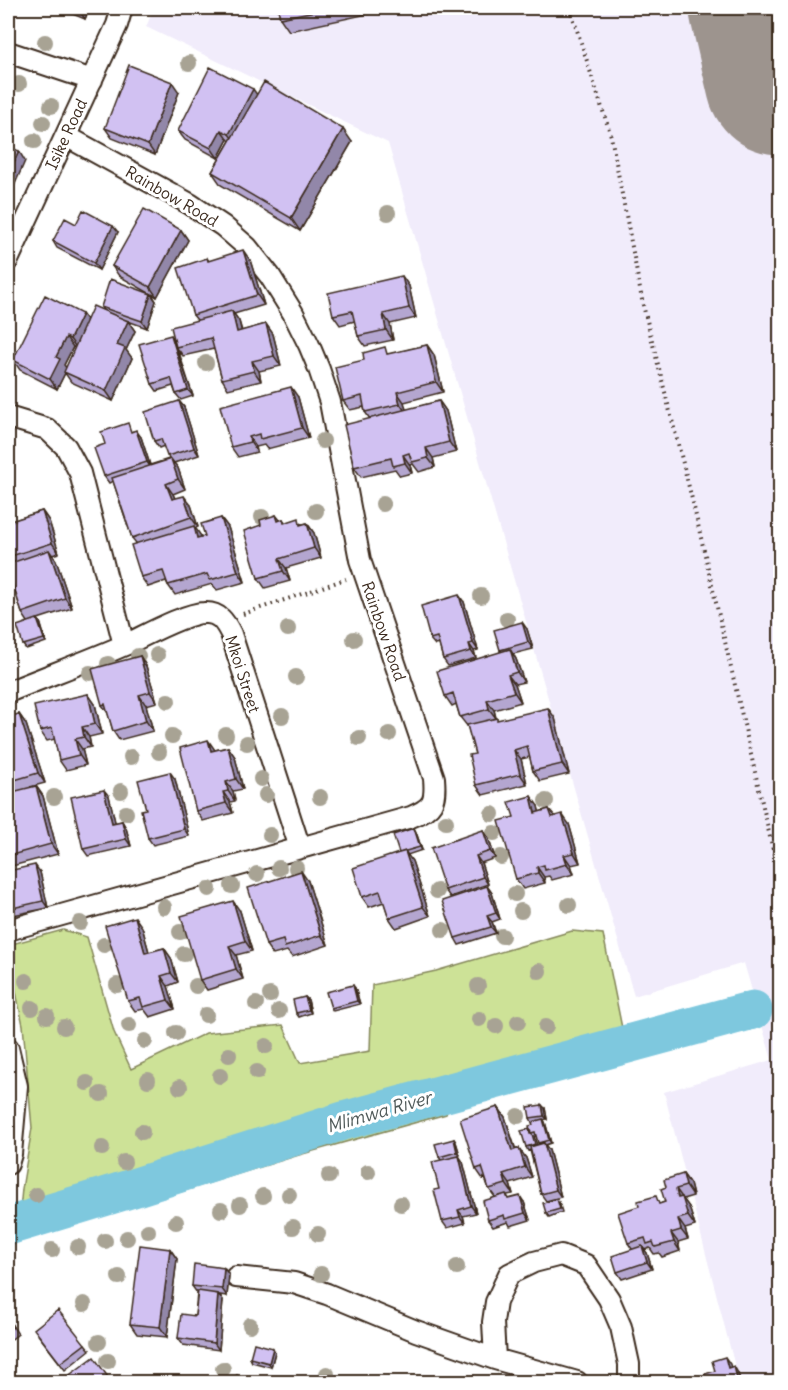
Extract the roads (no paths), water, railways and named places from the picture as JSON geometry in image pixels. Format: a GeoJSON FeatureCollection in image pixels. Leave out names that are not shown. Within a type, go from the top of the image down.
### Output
{"type":"FeatureCollection","features":[{"type":"Feature","properties":{"kind":"street","name":"Isike Road"},"geometry":{"type":"LineString","coordinates":[[8,260],[117,25],[122,8]]}},
{"type":"Feature","properties":{"kind":"street"},"geometry":{"type":"LineString","coordinates":[[8,52],[92,80]]}},
{"type":"Feature","properties":{"kind":"street","name":"Rainbow Road"},"geometry":{"type":"LineString","coordinates":[[8,930],[411,818],[426,811],[433,800],[435,790],[434,778],[360,560],[330,402],[309,345],[293,313],[270,276],[247,247],[223,226],[190,204],[66,136]]}},
{"type":"Feature","properties":{"kind":"street"},"geometry":{"type":"LineString","coordinates":[[8,417],[46,429],[66,447],[80,473],[124,645]]}},
{"type":"Feature","properties":{"kind":"street","name":"Mkoi Street"},"geometry":{"type":"LineString","coordinates":[[8,692],[189,616],[205,613],[216,615],[224,620],[231,634],[300,848]]}},
{"type":"Feature","properties":{"kind":"street"},"geometry":{"type":"LineString","coordinates":[[8,1048],[16,1086],[11,1154],[8,1164]]}},
{"type":"Feature","properties":{"kind":"street"},"geometry":{"type":"LineString","coordinates":[[495,1359],[493,1322],[496,1302],[510,1274],[534,1262],[561,1255],[586,1265],[609,1299],[621,1327],[629,1364],[629,1383]]}},
{"type":"Feature","properties":{"kind":"street"},"geometry":{"type":"LineString","coordinates":[[236,1277],[294,1283],[495,1359],[577,1383]]}},
{"type":"Feature","properties":{"kind":"waterway","name":"Mlimwa River"},"geometry":{"type":"LineString","coordinates":[[8,1226],[343,1121],[753,1010]]}}]}
